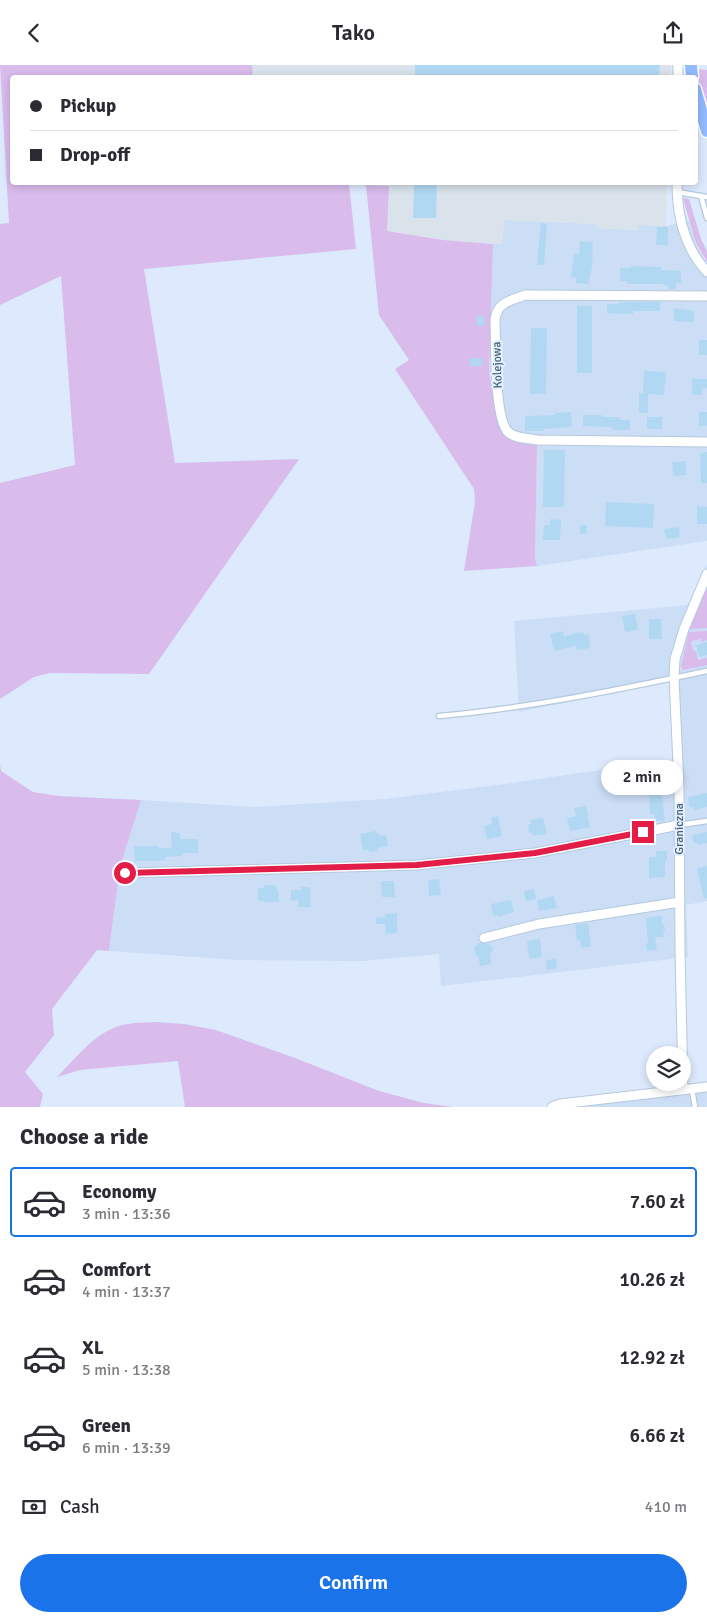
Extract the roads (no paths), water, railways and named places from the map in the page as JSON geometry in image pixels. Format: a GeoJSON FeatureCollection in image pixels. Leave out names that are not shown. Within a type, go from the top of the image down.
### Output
{"type":"FeatureCollection","features":[{"type":"Feature","properties":{"kind":"main road"},"geometry":{"type":"LineString","coordinates":[[698,100],[707,131]]}},
{"type":"Feature","properties":{"kind":"street"},"geometry":{"type":"LineString","coordinates":[[677,187],[681,224],[685,237],[692,251],[707,272]]}},
{"type":"Feature","properties":{"kind":"street","name":"Kolejowa"},"geometry":{"type":"LineString","coordinates":[[707,296],[525,295],[500,305],[496,312],[495,320],[499,407],[502,423],[508,432],[516,437],[537,440],[707,442]]}},
{"type":"Feature","properties":{"kind":"street","name":"Graniczna"},"geometry":{"type":"LineString","coordinates":[[686,1046],[674,677],[676,659],[684,629],[707,574]]}},
{"type":"Feature","properties":{"kind":"street"},"geometry":{"type":"LineString","coordinates":[[125,873],[417,865],[535,853],[679,825]]}},
{"type":"Feature","properties":{"kind":"street"},"geometry":{"type":"LineString","coordinates":[[484,938],[538,924],[680,902]]}},
{"type":"Feature","properties":{"kind":"street"},"geometry":{"type":"LineString","coordinates":[[691,1089],[707,1087]]}},
{"type":"Feature","properties":{"kind":"street"},"geometry":{"type":"LineString","coordinates":[[552,1107],[560,1104],[671,1091]]}},
{"type":"Feature","properties":{"kind":"lane"},"geometry":{"type":"LineString","coordinates":[[677,187],[707,197]]}},
{"type":"Feature","properties":{"kind":"lane"},"geometry":{"type":"LineString","coordinates":[[701,196],[707,219]]}},
{"type":"Feature","properties":{"kind":"lane"},"geometry":{"type":"LineString","coordinates":[[439,716],[532,705],[707,671]]}},
{"type":"Feature","properties":{"kind":"lane"},"geometry":{"type":"LineString","coordinates":[[679,825],[707,821]]}},
{"type":"Feature","properties":{"kind":"lane"},"geometry":{"type":"LineString","coordinates":[[689,1091],[695,1107]]}}]}
